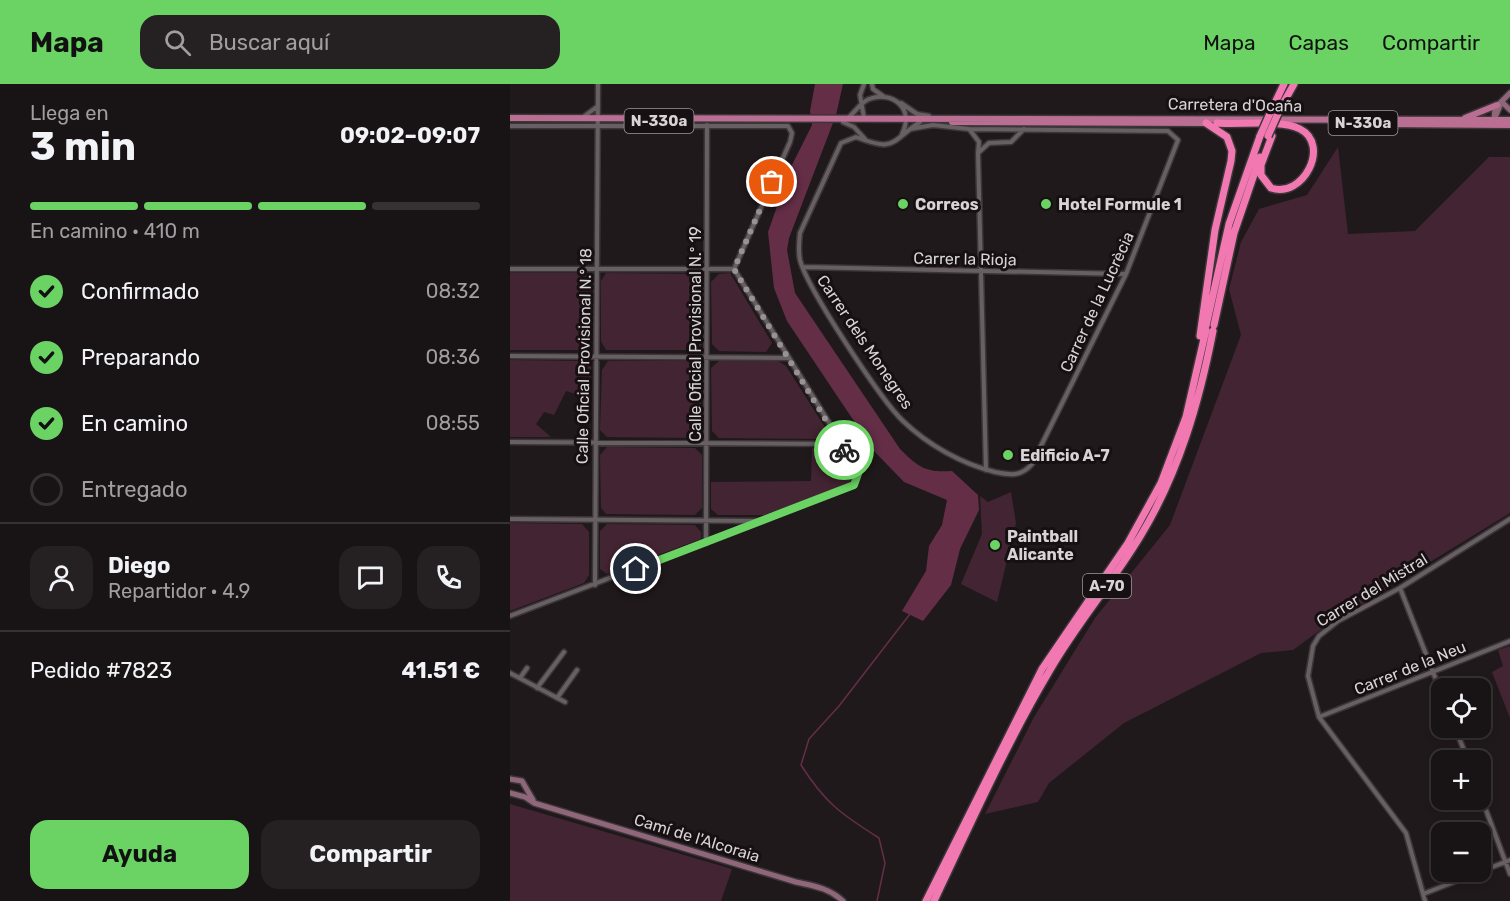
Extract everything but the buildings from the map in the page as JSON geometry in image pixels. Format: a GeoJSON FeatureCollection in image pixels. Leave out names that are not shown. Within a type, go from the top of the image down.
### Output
{"type":"FeatureCollection","features":[{"type":"Feature","properties":{"kind":"highway","name":"A-70"},"geometry":{"type":"LineString","coordinates":[[1279,109],[1279,94],[1283,84]]}},
{"type":"Feature","properties":{"kind":"highway","name":"A-70"},"geometry":{"type":"LineString","coordinates":[[966,827],[1052,667],[1131,552],[1163,495],[1198,403],[1229,224],[1279,109],[1294,84]]}},
{"type":"Feature","properties":{"kind":"highway"},"geometry":{"type":"LineString","coordinates":[[1217,123],[1289,125],[1305,133],[1312,143],[1311,164],[1303,179],[1289,189],[1271,188],[1261,175],[1267,136],[1279,109]]}},
{"type":"Feature","properties":{"kind":"highway"},"geometry":{"type":"LineString","coordinates":[[1177,443],[1196,360],[1215,230],[1232,156],[1227,137],[1206,123]]}},
{"type":"Feature","properties":{"kind":"highway","name":"A-70"},"geometry":{"type":"LineString","coordinates":[[926,901],[937,886],[1031,688],[1139,524],[1177,443],[1210,328]]}},
{"type":"Feature","properties":{"kind":"highway","name":"A-70"},"geometry":{"type":"LineString","coordinates":[[934,901],[937,886]]}},
{"type":"Feature","properties":{"kind":"main road"},"geometry":{"type":"LineString","coordinates":[[1434,120],[1474,116],[1499,103]]}},
{"type":"Feature","properties":{"kind":"main road","name":"Carretera d'Ocaña"},"geometry":{"type":"LineString","coordinates":[[510,119],[598,122],[906,120],[960,117],[1494,120],[1510,123]]}},
{"type":"Feature","properties":{"kind":"main road","name":"Carretera d'Ocaña"},"geometry":{"type":"LineString","coordinates":[[510,119],[581,118],[598,122]]}},
{"type":"Feature","properties":{"kind":"main road","name":"Carretera d'Ocaña"},"geometry":{"type":"LineString","coordinates":[[906,120],[931,123],[1510,123]]}},
{"type":"Feature","properties":{"kind":"main road"},"geometry":{"type":"LineString","coordinates":[[1413,124],[1490,123],[1494,120]]}},
{"type":"Feature","properties":{"kind":"street","name":"Calle Oficial Provisional N.º 18"},"geometry":{"type":"LineString","coordinates":[[595,585],[598,84]]}},
{"type":"Feature","properties":{"kind":"street"},"geometry":{"type":"LineString","coordinates":[[864,84],[860,94],[860,105],[866,120]]}},
{"type":"Feature","properties":{"kind":"street"},"geometry":{"type":"LineString","coordinates":[[872,84],[873,89],[883,96]]}},
{"type":"Feature","properties":{"kind":"street"},"geometry":{"type":"LineString","coordinates":[[1494,120],[1493,113],[1499,103],[1510,93]]}},
{"type":"Feature","properties":{"kind":"street"},"geometry":{"type":"LineString","coordinates":[[866,141],[844,119],[867,100],[883,96]]}},
{"type":"Feature","properties":{"kind":"street","name":"Carretera d'Ocaña"},"geometry":{"type":"LineString","coordinates":[[883,96],[899,102],[917,114],[960,117]]}},
{"type":"Feature","properties":{"kind":"street"},"geometry":{"type":"LineString","coordinates":[[898,139],[906,120],[899,102]]}},
{"type":"Feature","properties":{"kind":"street"},"geometry":{"type":"LineString","coordinates":[[1499,103],[1510,110]]}},
{"type":"Feature","properties":{"kind":"street"},"geometry":{"type":"LineString","coordinates":[[581,118],[598,106]]}},
{"type":"Feature","properties":{"kind":"street","name":"Carretera d'Ocaña"},"geometry":{"type":"LineString","coordinates":[[510,126],[598,122],[781,125],[791,129],[789,142],[734,269]]}},
{"type":"Feature","properties":{"kind":"street"},"geometry":{"type":"LineString","coordinates":[[910,129],[920,122]]}},
{"type":"Feature","properties":{"kind":"street","name":"Carretera d'Ocaña"},"geometry":{"type":"LineString","coordinates":[[978,153],[988,143],[1011,142],[1032,122]]}},
{"type":"Feature","properties":{"kind":"street","name":"Carretera d'Ocaña"},"geometry":{"type":"LineString","coordinates":[[1055,122],[1084,129]]}},
{"type":"Feature","properties":{"kind":"street"},"geometry":{"type":"LineString","coordinates":[[1097,129],[1104,122],[1117,129]]}},
{"type":"Feature","properties":{"kind":"street","name":"Carretera d'Ocaña"},"geometry":{"type":"LineString","coordinates":[[898,139],[910,129],[931,123],[969,129],[1168,131],[1176,136]]}},
{"type":"Feature","properties":{"kind":"street","name":"Calle Oficial Provisional N.º 19"},"geometry":{"type":"LineString","coordinates":[[706,543],[707,125]]}},
{"type":"Feature","properties":{"kind":"street"},"geometry":{"type":"LineString","coordinates":[[969,129],[979,142],[986,470]]}},
{"type":"Feature","properties":{"kind":"street","name":"Carrer de la Lucrècia"},"geometry":{"type":"LineString","coordinates":[[1022,473],[1032,464],[1126,274],[1178,147],[1176,136]]}},
{"type":"Feature","properties":{"kind":"street","name":"Carrer dels Monegres"},"geometry":{"type":"LineString","coordinates":[[898,139],[882,146],[851,137],[838,148],[800,232],[798,246],[803,267],[837,326],[896,413],[935,446],[986,470],[1008,474],[1022,473]]}},
{"type":"Feature","properties":{"kind":"street","name":"Carrer la Rioja"},"geometry":{"type":"LineString","coordinates":[[803,267],[1126,274]]}},
{"type":"Feature","properties":{"kind":"street"},"geometry":{"type":"LineString","coordinates":[[510,269],[734,269],[840,444],[859,471],[854,485],[510,616]]}},
{"type":"Feature","properties":{"kind":"street"},"geometry":{"type":"LineString","coordinates":[[510,356],[788,358]]}},
{"type":"Feature","properties":{"kind":"street"},"geometry":{"type":"LineString","coordinates":[[510,442],[840,444]]}},
{"type":"Feature","properties":{"kind":"street"},"geometry":{"type":"LineString","coordinates":[[510,519],[764,521]]}},
{"type":"Feature","properties":{"kind":"street","name":"Carrer del Mistral"},"geometry":{"type":"LineString","coordinates":[[1425,901],[1406,833],[1319,717],[1308,676],[1313,646],[1318,636],[1338,621],[1400,588],[1510,519]]}},
{"type":"Feature","properties":{"kind":"street"},"geometry":{"type":"LineString","coordinates":[[1400,588],[1435,678]]}},
{"type":"Feature","properties":{"kind":"street","name":"Carrer de la Neu"},"geometry":{"type":"LineString","coordinates":[[1319,717],[1510,640]]}},
{"type":"Feature","properties":{"kind":"street"},"geometry":{"type":"LineString","coordinates":[[537,688],[564,652]]}},
{"type":"Feature","properties":{"kind":"street"},"geometry":{"type":"LineString","coordinates":[[520,678],[528,668]]}},
{"type":"Feature","properties":{"kind":"street"},"geometry":{"type":"LineString","coordinates":[[557,698],[577,670]]}},
{"type":"Feature","properties":{"kind":"street"},"geometry":{"type":"LineString","coordinates":[[510,673],[565,702]]}},
{"type":"Feature","properties":{"kind":"street"},"geometry":{"type":"LineString","coordinates":[[510,779],[522,782],[531,798],[540,804]]}},
{"type":"Feature","properties":{"kind":"street"},"geometry":{"type":"LineString","coordinates":[[525,797],[528,790]]}},
{"type":"Feature","properties":{"kind":"street","name":"Camí de l'Alcoraia"},"geometry":{"type":"LineString","coordinates":[[510,793],[834,893],[843,901]]}},
{"type":"Feature","properties":{"kind":"street"},"geometry":{"type":"LineString","coordinates":[[1487,810],[1508,861],[1510,874]]}},
{"type":"Feature","properties":{"kind":"street"},"geometry":{"type":"LineString","coordinates":[[1423,894],[1508,861]]}},
{"type":"Feature","properties":{"kind":"shaded area"},"geometry":{"type":"Polygon","coordinates":[[[815,84],[843,84],[836,115],[789,238],[787,250],[795,293],[900,449],[923,468],[952,471],[978,495],[979,510],[960,549],[951,585],[923,621],[902,611],[926,571],[929,546],[942,525],[947,500],[904,482],[874,451],[787,321],[774,288],[768,232],[791,167],[812,125],[810,111],[815,84]]]}},
{"type":"Feature","properties":{"kind":"shaded area"},"geometry":{"type":"Polygon","coordinates":[[[1338,147],[1348,234],[1415,231],[1489,157],[1510,157],[1510,513],[1327,625],[1293,650],[1261,653],[1124,723],[1049,783],[1038,802],[985,814],[1034,717],[1095,618],[1170,525],[1241,335],[1229,289],[1241,242],[1259,209],[1307,195],[1338,147]]]}},
{"type":"Feature","properties":{"kind":"shaded area"},"geometry":{"type":"Polygon","coordinates":[[[510,273],[584,273],[591,279],[591,344],[583,350],[510,350],[510,273]]]}},
{"type":"Feature","properties":{"kind":"shaded area"},"geometry":{"type":"Polygon","coordinates":[[[606,273],[695,274],[702,279],[702,344],[696,350],[606,350],[601,341],[601,281],[606,273]]]}},
{"type":"Feature","properties":{"kind":"shaded area"},"geometry":{"type":"Polygon","coordinates":[[[730,273],[772,343],[766,352],[719,351],[712,344],[711,282],[719,274],[730,273]]]}},
{"type":"Feature","properties":{"kind":"shaded area"},"geometry":{"type":"Polygon","coordinates":[[[510,360],[583,361],[591,367],[590,407],[579,395],[566,391],[554,415],[544,412],[536,424],[551,437],[510,437],[510,360]]]}},
{"type":"Feature","properties":{"kind":"shaded area"},"geometry":{"type":"Polygon","coordinates":[[[608,361],[694,361],[701,368],[701,430],[695,438],[607,437],[600,430],[602,370],[608,361]]]}},
{"type":"Feature","properties":{"kind":"shaded area"},"geometry":{"type":"Polygon","coordinates":[[[719,361],[778,361],[786,366],[826,429],[821,439],[719,438],[712,431],[711,368],[719,361]]]}},
{"type":"Feature","properties":{"kind":"shaded area"},"geometry":{"type":"Polygon","coordinates":[[[607,447],[695,448],[702,455],[702,508],[695,515],[606,514],[601,508],[600,455],[607,447]]]}},
{"type":"Feature","properties":{"kind":"shaded area"},"geometry":{"type":"Polygon","coordinates":[[[812,448],[827,449],[841,456],[853,474],[849,484],[765,515],[718,515],[711,509],[711,482],[811,481],[812,448]]]}},
{"type":"Feature","properties":{"kind":"shaded area","name":"Paintball Alicante"},"geometry":{"type":"Polygon","coordinates":[[[1011,492],[1016,523],[997,602],[961,584],[982,534],[980,496],[988,502],[1011,492]]]}},
{"type":"Feature","properties":{"kind":"shaded area"},"geometry":{"type":"Polygon","coordinates":[[[510,523],[582,524],[589,532],[589,575],[584,583],[510,611],[510,523]]]}},
{"type":"Feature","properties":{"kind":"shaded area"},"geometry":{"type":"Polygon","coordinates":[[[607,524],[695,525],[701,532],[701,539],[607,574],[600,569],[600,531],[607,524]]]}},
{"type":"Feature","properties":{"kind":"shaded area"},"geometry":{"type":"Polygon","coordinates":[[[1510,646],[1510,718],[1492,672],[1503,666],[1498,650],[1510,646]]]}},
{"type":"Feature","properties":{"kind":"shaded area"},"geometry":{"type":"Polygon","coordinates":[[[510,804],[732,869],[721,901],[510,901],[510,804]]]}},
{"type":"Feature","properties":{"kind":"waterway"},"geometry":{"type":"LineString","coordinates":[[877,901],[885,863],[879,838],[835,807],[818,789],[801,765],[809,739],[839,706],[910,614]]}},
{"type":"Feature","properties":{"kind":"way so far"},"geometry":{"type":"LineString","coordinates":[[772,182],[734,269],[844,450]]}},
{"type":"Feature","properties":{"kind":"place","name":"Correos"},"geometry":{"type":"Point","coordinates":[903,204]}},
{"type":"Feature","properties":{"kind":"place","name":"Hotel Formule 1"},"geometry":{"type":"Point","coordinates":[1046,204]}},
{"type":"Feature","properties":{"kind":"place","name":"Edificio A-7"},"geometry":{"type":"Point","coordinates":[1008,455]}},
{"type":"Feature","properties":{"kind":"place","name":"Paintball Alicante"},"geometry":{"type":"Point","coordinates":[995,545]}},
{"type":"Feature","properties":{"kind":"route"},"geometry":{"type":"LineString","coordinates":[[636,569],[854,485],[859,471],[844,450]]}}]}
